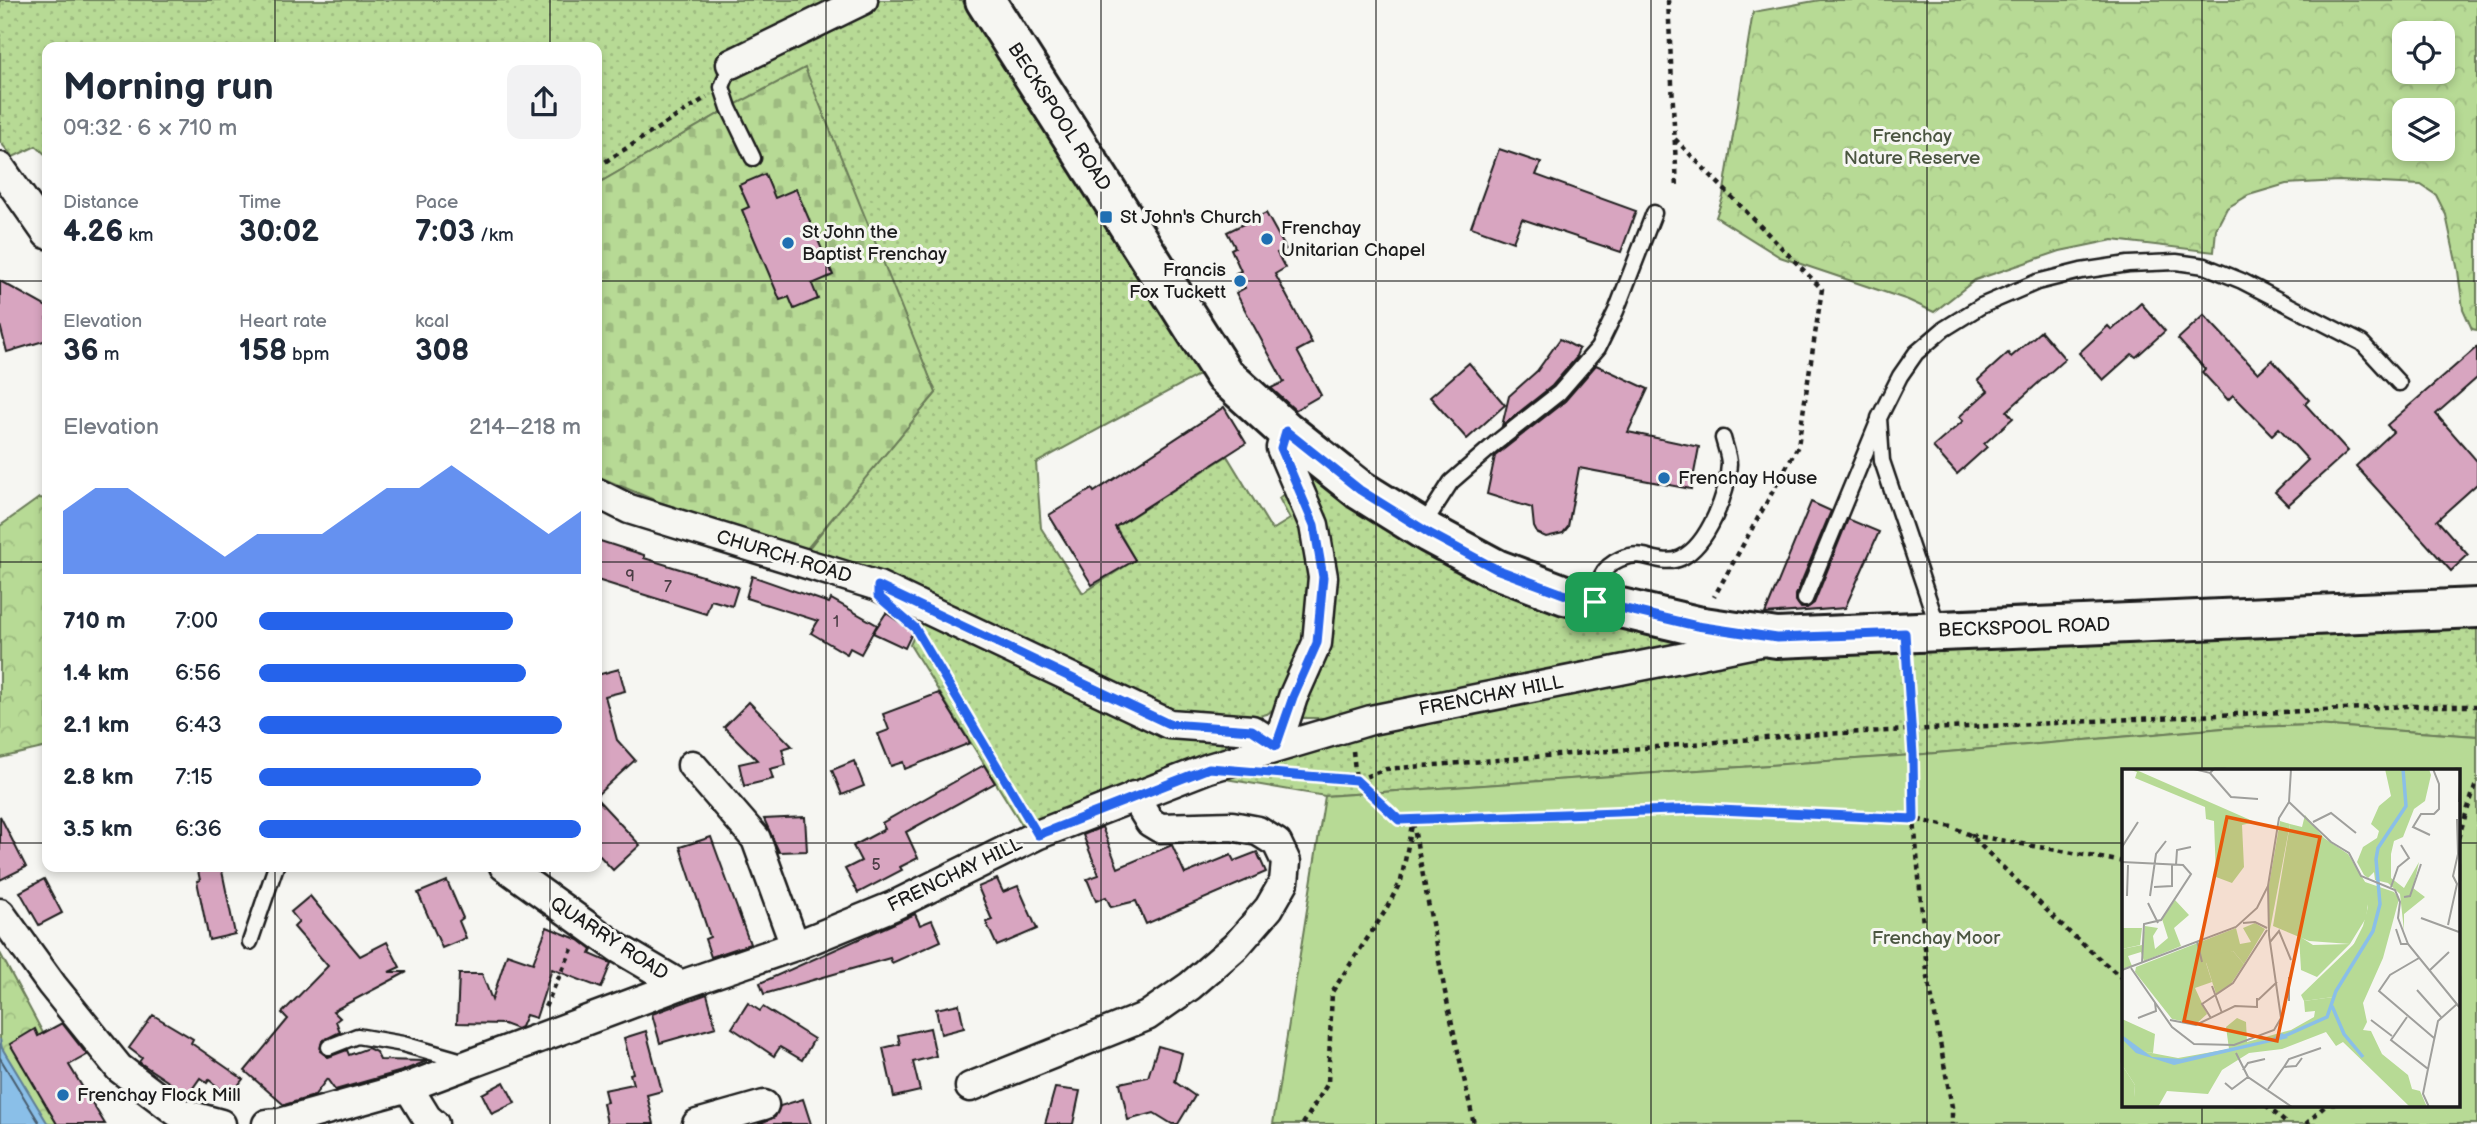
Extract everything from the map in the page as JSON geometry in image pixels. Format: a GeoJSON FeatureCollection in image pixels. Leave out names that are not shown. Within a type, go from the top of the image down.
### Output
{"type":"FeatureCollection","features":[{"type":"Feature","properties":{"kind":"street"},"geometry":{"type":"LineString","coordinates":[[727,75],[863,0]]}},
{"type":"Feature","properties":{"kind":"street","name":"BECKSPOOL ROAD"},"geometry":{"type":"LineString","coordinates":[[985,0],[1224,374],[1286,431],[1360,490],[1496,569],[1566,595],[1697,626],[1777,638],[2477,608]]}},
{"type":"Feature","properties":{"kind":"street"},"geometry":{"type":"LineString","coordinates":[[0,167],[42,227]]}},
{"type":"Feature","properties":{"kind":"street"},"geometry":{"type":"LineString","coordinates":[[1276,760],[1293,697],[1317,643],[1323,577],[1314,525],[1281,448],[1286,431]]}},
{"type":"Feature","properties":{"kind":"street","name":"CHURCH ROAD"},"geometry":{"type":"LineString","coordinates":[[602,496],[629,509],[878,586],[1169,724],[1252,730],[1276,760]]}},
{"type":"Feature","properties":{"kind":"street","name":"FRENCHAY HILL"},"geometry":{"type":"LineString","coordinates":[[267,1124],[280,1123],[408,1087],[681,985],[795,946],[893,906],[1038,835],[1134,796],[1276,760],[1371,720],[1777,638]]}},
{"type":"Feature","properties":{"kind":"street"},"geometry":{"type":"LineString","coordinates":[[692,765],[756,839],[795,946]]}},
{"type":"Feature","properties":{"kind":"street"},"geometry":{"type":"LineString","coordinates":[[970,1087],[1147,1016],[1190,986],[1236,946],[1269,908],[1283,882],[1286,862],[1277,843],[1258,831],[1232,825],[1160,828],[1150,822],[1134,796]]}},
{"type":"Feature","properties":{"kind":"street","name":"QUARRY ROAD"},"geometry":{"type":"LineString","coordinates":[[512,872],[618,948],[681,985]]}},
{"type":"Feature","properties":{"kind":"street"},"geometry":{"type":"LineString","coordinates":[[0,913],[52,985],[119,1068],[177,1112],[220,1124]]}},
{"type":"Feature","properties":{"kind":"street"},"geometry":{"type":"LineString","coordinates":[[408,1087],[427,1118],[434,1124]]}},
{"type":"Feature","properties":{"kind":"street"},"geometry":{"type":"LineString","coordinates":[[696,1124],[764,1105]]}},
{"type":"Feature","properties":{"kind":"lane"},"geometry":{"type":"LineString","coordinates":[[727,75],[729,108],[753,158]]}},
{"type":"Feature","properties":{"kind":"lane"},"geometry":{"type":"LineString","coordinates":[[1422,528],[1451,482],[1559,393],[1598,348],[1616,311],[1654,213]]}},
{"type":"Feature","properties":{"kind":"lane"},"geometry":{"type":"LineString","coordinates":[[1805,598],[1879,418],[1900,376],[1916,353],[1944,329],[1981,306],[2037,282],[2081,271],[2128,264],[2176,262],[2206,266],[2242,281],[2362,343],[2399,383]]}},
{"type":"Feature","properties":{"kind":"lane"},"geometry":{"type":"LineString","coordinates":[[1879,418],[1882,461],[1922,633]]}},
{"type":"Feature","properties":{"kind":"lane"},"geometry":{"type":"LineString","coordinates":[[1595,602],[1602,574],[1615,561],[1632,555],[1667,561],[1681,558],[1695,547],[1713,522],[1721,500],[1729,463],[1723,438]]}},
{"type":"Feature","properties":{"kind":"lane"},"geometry":{"type":"LineString","coordinates":[[250,942],[274,872]]}},
{"type":"Feature","properties":{"kind":"lane"},"geometry":{"type":"LineString","coordinates":[[329,1047],[357,1036],[404,1044],[470,1063]]}},
{"type":"Feature","properties":{"kind":"path"},"geometry":{"type":"LineString","coordinates":[[1668,0],[1677,188]]}},
{"type":"Feature","properties":{"kind":"path"},"geometry":{"type":"LineString","coordinates":[[602,163],[727,75]]}},
{"type":"Feature","properties":{"kind":"path"},"geometry":{"type":"LineString","coordinates":[[1675,139],[1822,289],[1798,446],[1697,626]]}},
{"type":"Feature","properties":{"kind":"path"},"geometry":{"type":"LineString","coordinates":[[915,628],[1038,835]]}},
{"type":"Feature","properties":{"kind":"path"},"geometry":{"type":"LineString","coordinates":[[1922,633],[1912,729],[1914,819],[1927,972],[1952,1107],[1952,1124]]}},
{"type":"Feature","properties":{"kind":"path"},"geometry":{"type":"LineString","coordinates":[[1356,780],[1387,769],[1803,735],[2406,706],[2477,706]]}},
{"type":"Feature","properties":{"kind":"path"},"geometry":{"type":"LineString","coordinates":[[1276,760],[1356,780],[1399,820],[1699,809],[1914,819],[1952,827],[1970,835],[2122,862]]}},
{"type":"Feature","properties":{"kind":"path"},"geometry":{"type":"LineString","coordinates":[[2460,832],[2477,781]]}},
{"type":"Feature","properties":{"kind":"path"},"geometry":{"type":"LineString","coordinates":[[1303,1124],[1328,1083],[1332,992],[1384,913],[1401,881],[1413,820]]}},
{"type":"Feature","properties":{"kind":"path"},"geometry":{"type":"LineString","coordinates":[[1413,820],[1445,992],[1474,1124]]}},
{"type":"Feature","properties":{"kind":"path"},"geometry":{"type":"LineString","coordinates":[[1970,835],[2068,932],[2122,979]]}},
{"type":"Feature","properties":{"kind":"path"},"geometry":{"type":"LineString","coordinates":[[548,1002],[584,925]]}},
{"type":"Feature","properties":{"kind":"path"},"geometry":{"type":"LineString","coordinates":[[2267,1106],[2287,1124]]}},
{"type":"Feature","properties":{"kind":"path"},"geometry":{"type":"LineString","coordinates":[[2306,1124],[2325,1106]]}},
{"type":"Feature","properties":{"kind":"green space"},"geometry":{"type":"Polygon","coordinates":[[[0,0],[962,0],[1206,371],[1036,463],[1041,528],[1083,593],[1135,560],[1116,527],[1227,456],[1272,530],[1290,519],[1279,498],[1292,487],[1315,576],[1309,639],[1278,706],[1267,714],[1247,719],[1165,712],[806,552],[869,471],[936,393],[892,287],[729,108],[602,181],[602,42],[42,42],[42,151],[36,146],[13,157],[0,142],[0,0]]]}},
{"type":"Feature","properties":{"kind":"green space","name":"Frenchay Nature Reserve"},"geometry":{"type":"Polygon","coordinates":[[[1820,0],[2477,0],[2477,330],[2472,329],[2463,309],[2446,215],[2436,195],[2421,185],[2339,181],[2286,184],[2249,195],[2227,208],[2216,229],[2214,252],[2113,240],[2060,251],[1975,280],[1934,312],[1908,300],[1780,257],[1716,217],[1723,197],[1753,12],[1820,0]]]}},
{"type":"Feature","properties":{"kind":"green space"},"geometry":{"type":"Polygon","coordinates":[[[805,68],[936,393],[805,551],[659,502],[602,478],[602,181],[805,68]]]}},
{"type":"Feature","properties":{"kind":"green space"},"geometry":{"type":"Polygon","coordinates":[[[1300,468],[1690,635],[1691,646],[1325,718],[1302,718],[1297,707],[1326,641],[1300,468]]]}},
{"type":"Feature","properties":{"kind":"green space"},"geometry":{"type":"Polygon","coordinates":[[[42,498],[42,748],[0,758],[0,526],[42,498]]]}},
{"type":"Feature","properties":{"kind":"green space"},"geometry":{"type":"Polygon","coordinates":[[[923,616],[1242,743],[1135,783],[1027,833],[910,645],[923,616]]]}},
{"type":"Feature","properties":{"kind":"green space"},"geometry":{"type":"Polygon","coordinates":[[[2477,623],[2477,736],[2314,725],[2224,728],[1913,755],[1325,796],[1214,777],[1322,742],[1772,653],[2477,623]]]}},
{"type":"Feature","properties":{"kind":"green space","name":"Frenchay Moor"},"geometry":{"type":"Polygon","coordinates":[[[2314,725],[2477,736],[2477,1124],[1273,1124],[1325,796],[1913,755],[2224,728],[2314,725]]]}},
{"type":"Feature","properties":{"kind":"green space"},"geometry":{"type":"Polygon","coordinates":[[[0,953],[92,1124],[0,1124],[0,953]]]}},
{"type":"Feature","properties":{"kind":"water"},"geometry":{"type":"Polygon","coordinates":[[[0,1039],[2,1048],[48,1124],[0,1124],[0,1039]]]}},
{"type":"Feature","properties":{"kind":"building"},"geometry":{"type":"Polygon","coordinates":[[[1499,149],[1541,163],[1536,175],[1636,211],[1621,252],[1522,219],[1513,242],[1471,227],[1499,149]]]}},
{"type":"Feature","properties":{"kind":"building","name":"St John the Baptist Frenchay"},"geometry":{"type":"Polygon","coordinates":[[[765,174],[775,198],[796,189],[833,275],[812,284],[818,299],[794,309],[789,297],[780,300],[742,210],[749,207],[739,185],[765,174]]]}},
{"type":"Feature","properties":{"kind":"building"},"geometry":{"type":"Polygon","coordinates":[[[1266,213],[1286,249],[1277,253],[1285,268],[1275,274],[1312,343],[1297,351],[1321,395],[1295,410],[1271,388],[1284,382],[1236,293],[1245,288],[1236,273],[1241,271],[1231,249],[1235,247],[1227,232],[1266,213]]]}},
{"type":"Feature","properties":{"kind":"building"},"geometry":{"type":"Polygon","coordinates":[[[0,281],[42,304],[42,342],[7,352],[0,325],[0,281]]]}},
{"type":"Feature","properties":{"kind":"building"},"geometry":{"type":"Polygon","coordinates":[[[2141,303],[2165,331],[2136,357],[2132,354],[2103,380],[2079,353],[2108,326],[2112,330],[2141,303]]]}},
{"type":"Feature","properties":{"kind":"building"},"geometry":{"type":"Polygon","coordinates":[[[2204,315],[2258,373],[2272,360],[2309,400],[2305,404],[2348,451],[2288,505],[2275,492],[2308,460],[2279,428],[2272,435],[2233,395],[2228,400],[2202,372],[2205,369],[2178,339],[2204,315]]]}},
{"type":"Feature","properties":{"kind":"building"},"geometry":{"type":"Polygon","coordinates":[[[2041,331],[2065,359],[2007,411],[2013,418],[1984,444],[1987,447],[1957,474],[1933,447],[1963,421],[1959,417],[1988,391],[1978,380],[2008,353],[2011,357],[2041,331]]]}},
{"type":"Feature","properties":{"kind":"building"},"geometry":{"type":"Polygon","coordinates":[[[1560,339],[1579,349],[1577,357],[1552,386],[1502,426],[1509,396],[1537,371],[1560,339]]]}},
{"type":"Feature","properties":{"kind":"building"},"geometry":{"type":"Polygon","coordinates":[[[2477,347],[2477,378],[2436,414],[2477,461],[2477,484],[2437,520],[2468,555],[2451,571],[2356,466],[2393,432],[2387,425],[2477,347]]]}},
{"type":"Feature","properties":{"kind":"building"},"geometry":{"type":"Polygon","coordinates":[[[1469,363],[1505,405],[1467,439],[1430,397],[1469,363]]]}},
{"type":"Feature","properties":{"kind":"building"},"geometry":{"type":"Polygon","coordinates":[[[1596,365],[1648,389],[1628,432],[1699,447],[1691,489],[1579,468],[1568,527],[1563,533],[1546,537],[1537,533],[1534,527],[1532,508],[1487,494],[1495,456],[1565,401],[1596,365]]]}},
{"type":"Feature","properties":{"kind":"building"},"geometry":{"type":"Polygon","coordinates":[[[1224,407],[1246,443],[1115,527],[1135,560],[1092,585],[1049,515],[1092,489],[1094,492],[1224,407]]]}},
{"type":"Feature","properties":{"kind":"building"},"geometry":{"type":"Polygon","coordinates":[[[1811,502],[1831,511],[1796,595],[1796,601],[1801,608],[1807,608],[1814,603],[1848,519],[1879,532],[1845,608],[1765,614],[1811,502]]]}},
{"type":"Feature","properties":{"kind":"building"},"geometry":{"type":"Polygon","coordinates":[[[602,542],[644,555],[644,558],[738,587],[732,606],[711,600],[706,614],[602,582],[602,542]]]}},
{"type":"Feature","properties":{"kind":"building"},"geometry":{"type":"Polygon","coordinates":[[[752,576],[829,603],[831,599],[877,625],[861,654],[850,648],[847,654],[811,633],[818,621],[746,598],[752,576]]]}},
{"type":"Feature","properties":{"kind":"building"},"geometry":{"type":"Polygon","coordinates":[[[886,613],[913,631],[905,648],[873,633],[886,613]]]}},
{"type":"Feature","properties":{"kind":"building"},"geometry":{"type":"Polygon","coordinates":[[[619,669],[625,691],[605,696],[617,740],[635,760],[602,790],[602,674],[619,669]]]}},
{"type":"Feature","properties":{"kind":"building"},"geometry":{"type":"Polygon","coordinates":[[[939,693],[970,743],[905,769],[903,762],[891,766],[878,734],[889,730],[883,714],[939,693]]]}},
{"type":"Feature","properties":{"kind":"building"},"geometry":{"type":"Polygon","coordinates":[[[749,702],[792,746],[782,749],[786,765],[770,769],[773,779],[744,786],[739,764],[757,760],[724,727],[749,702]]]}},
{"type":"Feature","properties":{"kind":"building"},"geometry":{"type":"Polygon","coordinates":[[[854,761],[864,786],[842,795],[832,770],[854,761]]]}},
{"type":"Feature","properties":{"kind":"building"},"geometry":{"type":"Polygon","coordinates":[[[984,765],[995,783],[906,832],[918,858],[900,867],[902,870],[858,893],[845,869],[861,861],[853,846],[885,829],[882,823],[984,765]]]}},
{"type":"Feature","properties":{"kind":"building"},"geometry":{"type":"Polygon","coordinates":[[[602,804],[640,845],[613,870],[602,858],[602,804]]]}},
{"type":"Feature","properties":{"kind":"building"},"geometry":{"type":"Polygon","coordinates":[[[0,816],[26,867],[0,880],[0,816]]]}},
{"type":"Feature","properties":{"kind":"building"},"geometry":{"type":"Polygon","coordinates":[[[805,817],[807,851],[779,852],[764,819],[805,817]]]}},
{"type":"Feature","properties":{"kind":"building"},"geometry":{"type":"Polygon","coordinates":[[[1102,827],[1118,868],[1172,845],[1185,874],[1231,855],[1234,861],[1257,852],[1266,872],[1146,924],[1136,901],[1111,907],[1106,897],[1096,901],[1087,879],[1099,875],[1083,835],[1102,827]]]}},
{"type":"Feature","properties":{"kind":"building"},"geometry":{"type":"Polygon","coordinates":[[[711,837],[750,944],[711,957],[705,939],[710,937],[680,847],[711,837]]]}},
{"type":"Feature","properties":{"kind":"building"},"geometry":{"type":"Polygon","coordinates":[[[198,872],[222,872],[235,934],[209,940],[197,881],[200,880],[198,872]]]}},
{"type":"Feature","properties":{"kind":"building"},"geometry":{"type":"Polygon","coordinates":[[[44,879],[62,913],[39,925],[20,892],[44,879]]]}},
{"type":"Feature","properties":{"kind":"building"},"geometry":{"type":"Polygon","coordinates":[[[997,879],[1003,892],[1018,886],[1037,929],[997,946],[986,922],[992,920],[978,887],[997,879]]]}},
{"type":"Feature","properties":{"kind":"building"},"geometry":{"type":"Polygon","coordinates":[[[447,881],[463,918],[459,921],[466,938],[442,948],[418,893],[447,881]]]}},
{"type":"Feature","properties":{"kind":"building"},"geometry":{"type":"Polygon","coordinates":[[[310,896],[360,956],[387,942],[400,967],[389,972],[407,972],[333,1011],[340,1018],[336,1021],[340,1032],[322,1041],[320,1051],[328,1057],[347,1050],[349,1055],[368,1048],[376,1052],[380,1060],[427,1061],[335,1090],[327,1079],[314,1096],[284,1105],[245,1071],[288,1019],[282,1013],[328,966],[294,927],[299,922],[291,912],[310,896]]]}},
{"type":"Feature","properties":{"kind":"building"},"geometry":{"type":"Polygon","coordinates":[[[915,914],[920,925],[932,920],[941,941],[892,963],[890,958],[764,994],[760,983],[915,914]]]}},
{"type":"Feature","properties":{"kind":"building"},"geometry":{"type":"Polygon","coordinates":[[[547,927],[579,940],[592,950],[590,954],[611,963],[601,988],[552,969],[536,1018],[526,1015],[521,1027],[517,1029],[504,1024],[457,1023],[459,974],[482,974],[492,1000],[507,954],[533,963],[547,927]]]}},
{"type":"Feature","properties":{"kind":"building"},"geometry":{"type":"Polygon","coordinates":[[[707,994],[716,1027],[660,1043],[652,1014],[707,994]]]}},
{"type":"Feature","properties":{"kind":"building"},"geometry":{"type":"Polygon","coordinates":[[[748,1003],[760,1011],[763,1007],[814,1039],[802,1060],[780,1047],[774,1056],[732,1028],[748,1003]]]}},
{"type":"Feature","properties":{"kind":"building"},"geometry":{"type":"Polygon","coordinates":[[[959,1004],[964,1028],[941,1034],[936,1009],[959,1004]]]}},
{"type":"Feature","properties":{"kind":"building"},"geometry":{"type":"Polygon","coordinates":[[[153,1015],[193,1039],[191,1043],[243,1079],[230,1096],[209,1080],[207,1083],[200,1078],[188,1095],[139,1062],[142,1058],[129,1048],[153,1015]]]}},
{"type":"Feature","properties":{"kind":"building","name":"Frenchay Flock Mill"},"geometry":{"type":"Polygon","coordinates":[[[62,1023],[87,1055],[69,1065],[105,1124],[57,1124],[10,1044],[35,1029],[38,1036],[62,1023]]]}},
{"type":"Feature","properties":{"kind":"building"},"geometry":{"type":"Polygon","coordinates":[[[930,1028],[936,1056],[913,1062],[920,1091],[894,1097],[883,1048],[900,1044],[898,1035],[930,1028]]]}},
{"type":"Feature","properties":{"kind":"building"},"geometry":{"type":"Polygon","coordinates":[[[646,1031],[662,1091],[647,1095],[654,1124],[607,1124],[603,1103],[607,1102],[604,1090],[633,1084],[630,1074],[633,1073],[624,1038],[646,1031]]]}},
{"type":"Feature","properties":{"kind":"building"},"geometry":{"type":"Polygon","coordinates":[[[1158,1046],[1182,1053],[1175,1082],[1195,1096],[1178,1124],[1172,1124],[1154,1113],[1128,1120],[1120,1083],[1148,1077],[1158,1046]]]}},
{"type":"Feature","properties":{"kind":"building"},"geometry":{"type":"Polygon","coordinates":[[[504,1082],[515,1103],[492,1114],[482,1094],[504,1082]]]}},
{"type":"Feature","properties":{"kind":"building"},"geometry":{"type":"Polygon","coordinates":[[[1055,1088],[1080,1091],[1073,1124],[1045,1124],[1055,1088]]]}},
{"type":"Feature","properties":{"kind":"building"},"geometry":{"type":"Polygon","coordinates":[[[803,1099],[811,1124],[758,1124],[775,1117],[780,1106],[803,1099]]]}},
{"type":"Feature","properties":{"kind":"place","name":"St John's Church"},"geometry":{"type":"Point","coordinates":[1106,217]}},
{"type":"Feature","properties":{"kind":"place","name":"Frenchay Unitarian Chapel"},"geometry":{"type":"Point","coordinates":[1267,239]}},
{"type":"Feature","properties":{"kind":"place","name":"St John the Baptist Frenchay"},"geometry":{"type":"Point","coordinates":[788,243]}},
{"type":"Feature","properties":{"kind":"place","name":"Francis Fox Tuckett"},"geometry":{"type":"Point","coordinates":[1240,281]}},
{"type":"Feature","properties":{"kind":"place","name":"Frenchay House"},"geometry":{"type":"Point","coordinates":[1664,478]}},
{"type":"Feature","properties":{"kind":"place","name":"Frenchay Flock Mill"},"geometry":{"type":"Point","coordinates":[63,1095]}},
{"type":"Feature","properties":{"kind":"route"},"geometry":{"type":"LineString","coordinates":[[1286,431],[1360,490],[1429,533],[1496,569],[1566,595],[1595,602],[1697,626],[1777,638],[1905,633],[1914,819],[1699,809],[1399,820],[1356,780],[1209,768],[1038,835],[915,628],[878,596],[878,586],[1169,724],[1252,730],[1276,746],[1293,697],[1317,643],[1323,577],[1314,525],[1281,448],[1286,431]]}}]}
